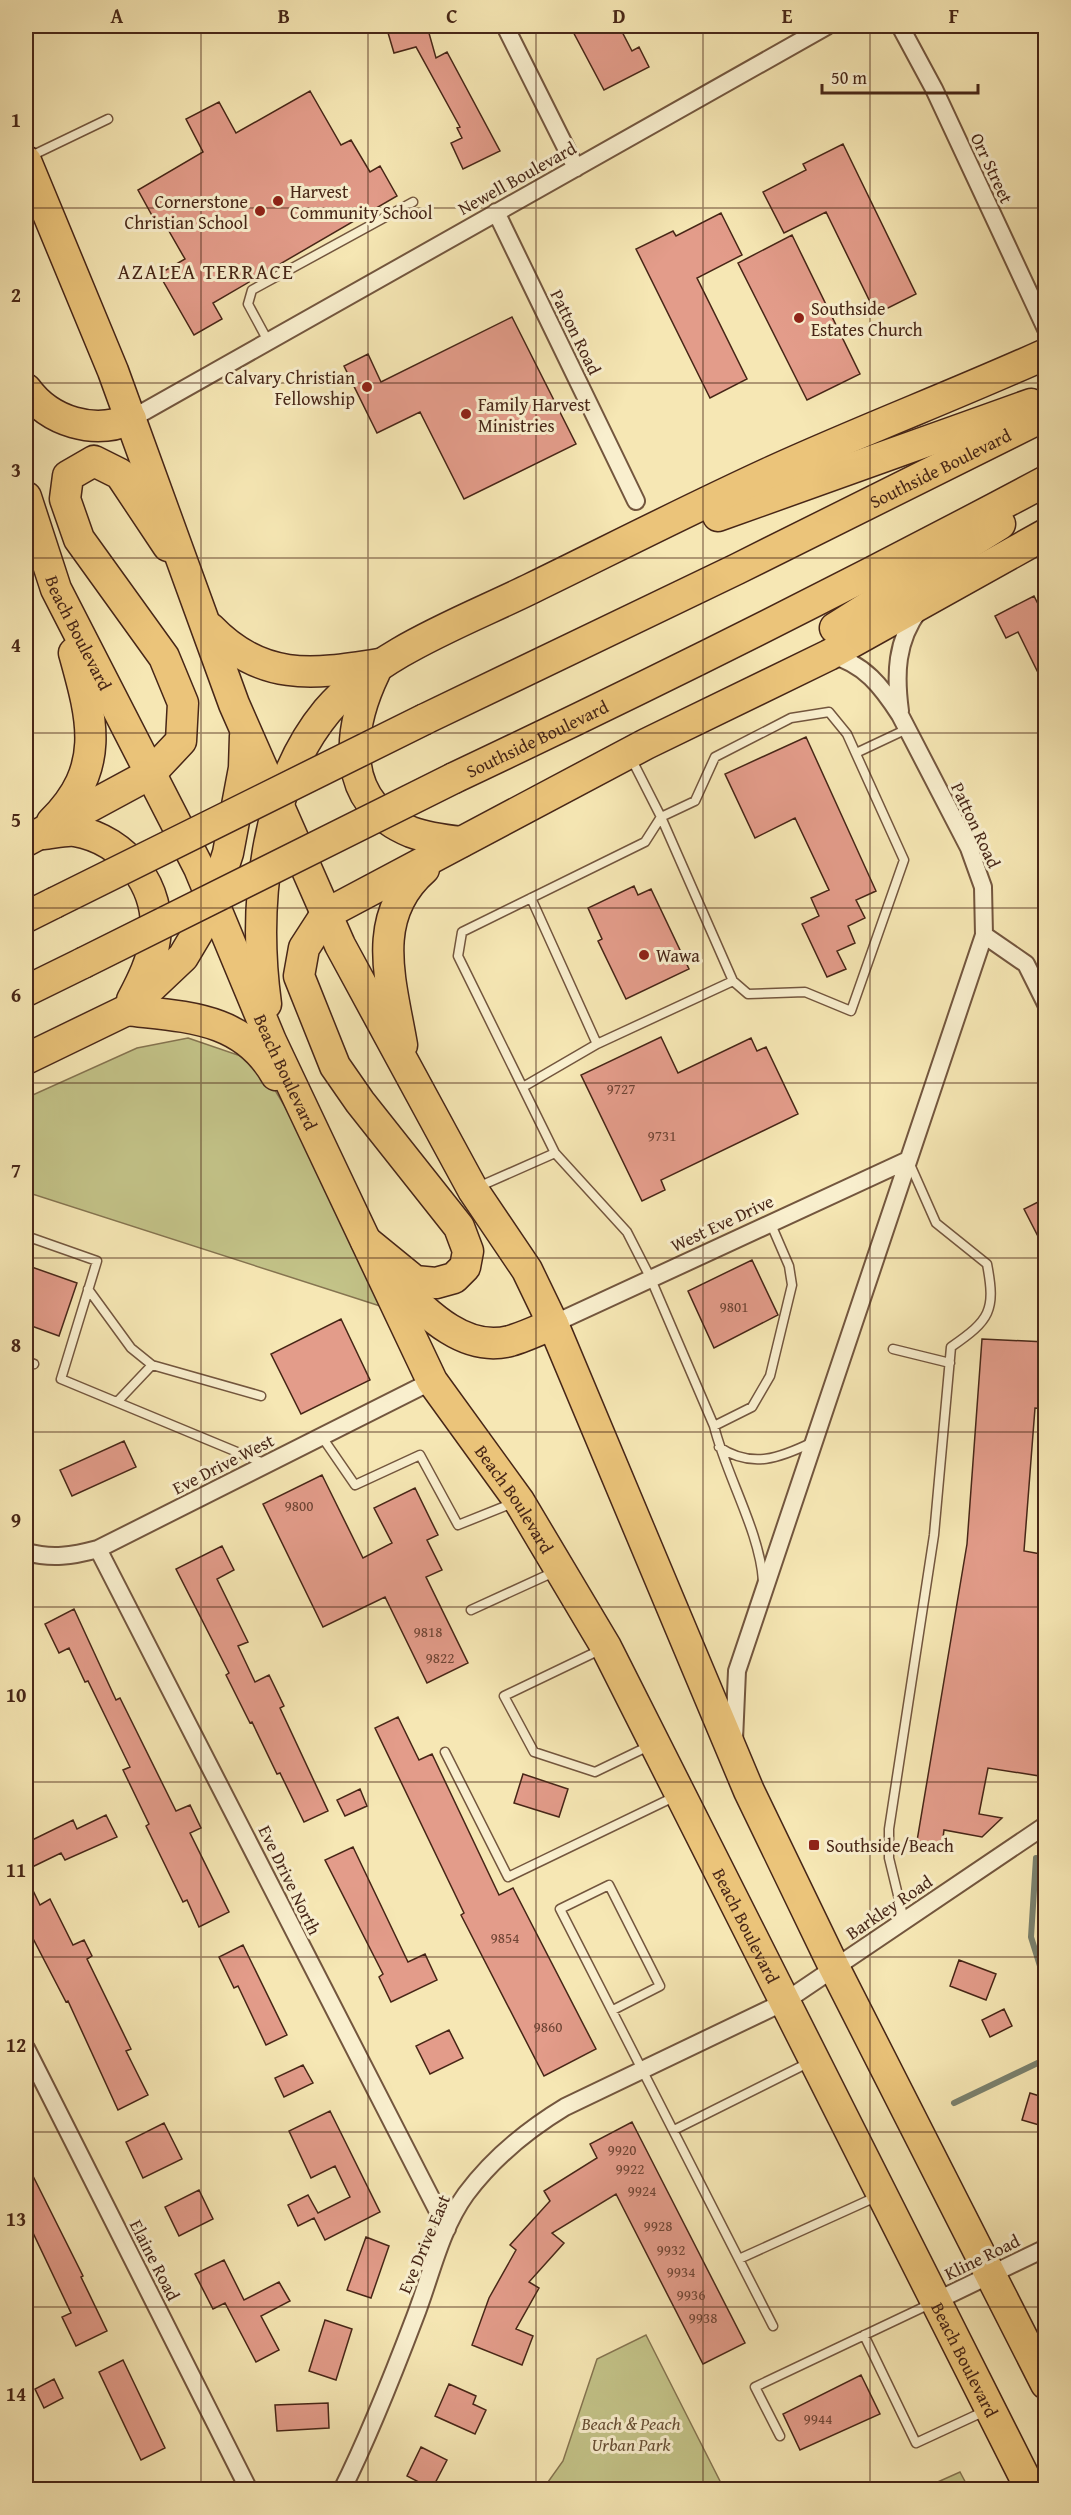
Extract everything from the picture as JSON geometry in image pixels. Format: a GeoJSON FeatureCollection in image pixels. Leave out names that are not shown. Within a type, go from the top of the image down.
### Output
{"type":"FeatureCollection","features":[{"type":"Feature","properties":{"kind":"highway"},"geometry":{"type":"LineString","coordinates":[[26,160],[132,419],[244,728],[326,914],[406,1070],[473,1190],[527,1270],[554,1324],[733,1756],[834,1967],[1046,2384]]}},
{"type":"Feature","properties":{"kind":"highway"},"geometry":{"type":"LineString","coordinates":[[271,1041],[261,932],[266,863],[279,809],[296,757],[310,733],[329,709],[379,664],[777,469],[1046,354]]}},
{"type":"Feature","properties":{"kind":"highway"},"geometry":{"type":"LineString","coordinates":[[26,389],[50,411],[72,422],[109,427],[132,419]]}},
{"type":"Feature","properties":{"kind":"highway"},"geometry":{"type":"LineString","coordinates":[[585,562],[1046,399]]}},
{"type":"Feature","properties":{"kind":"highway","name":"Southside Boulevard"},"geometry":{"type":"LineString","coordinates":[[26,917],[1046,415]]}},
{"type":"Feature","properties":{"kind":"highway"},"geometry":{"type":"LineString","coordinates":[[32,837],[150,774],[181,741],[183,703],[164,657],[80,540],[64,499],[68,476],[94,461],[120,474],[149,521],[189,574]]}},
{"type":"Feature","properties":{"kind":"highway","name":"Southside Boulevard"},"geometry":{"type":"LineString","coordinates":[[26,991],[454,778],[626,697],[867,576],[1046,481]]}},
{"type":"Feature","properties":{"kind":"highway"},"geometry":{"type":"LineString","coordinates":[[638,749],[969,546],[1046,492]]}},
{"type":"Feature","properties":{"kind":"highway","name":"Beach Boulevard"},"geometry":{"type":"LineString","coordinates":[[26,497],[56,589],[213,901],[271,1041],[432,1381],[519,1501],[606,1647],[1031,2490]]}},
{"type":"Feature","properties":{"kind":"highway"},"geometry":{"type":"LineString","coordinates":[[368,1249],[415,1281],[436,1283],[454,1278],[465,1267],[468,1251],[459,1227],[334,1066],[299,976],[304,948],[326,914],[638,749],[829,655],[1046,534]]}},
{"type":"Feature","properties":{"kind":"highway"},"geometry":{"type":"LineString","coordinates":[[32,837],[65,808],[82,782],[91,750],[90,712],[56,589]]}},
{"type":"Feature","properties":{"kind":"highway"},"geometry":{"type":"LineString","coordinates":[[207,624],[228,647],[251,661],[276,669],[301,673],[325,672],[379,664]]}},
{"type":"Feature","properties":{"kind":"highway"},"geometry":{"type":"LineString","coordinates":[[379,664],[366,691],[353,741],[354,763],[361,785],[373,806],[391,821],[412,832],[461,842]]}},
{"type":"Feature","properties":{"kind":"highway"},"geometry":{"type":"LineString","coordinates":[[26,1059],[127,1010],[183,957],[213,901],[228,852],[244,768],[244,728]]}},
{"type":"Feature","properties":{"kind":"highway"},"geometry":{"type":"LineString","coordinates":[[32,837],[74,831],[90,836],[128,858],[141,874],[151,895],[157,918],[155,940],[150,962],[127,1010]]}},
{"type":"Feature","properties":{"kind":"highway"},"geometry":{"type":"LineString","coordinates":[[406,1070],[387,954],[390,922],[398,899],[410,881],[461,842]]}},
{"type":"Feature","properties":{"kind":"highway"},"geometry":{"type":"LineString","coordinates":[[127,1010],[192,1017],[225,1026],[270,1063],[322,1152]]}},
{"type":"Feature","properties":{"kind":"highway"},"geometry":{"type":"LineString","coordinates":[[368,1249],[436,1322],[469,1340],[508,1342],[554,1324]]}},
{"type":"Feature","properties":{"kind":"street"},"geometry":{"type":"LineString","coordinates":[[505,26],[576,168]]}},
{"type":"Feature","properties":{"kind":"street","name":"Newell Boulevard"},"geometry":{"type":"LineString","coordinates":[[132,419],[827,26]]}},
{"type":"Feature","properties":{"kind":"street","name":"Orr Street"},"geometry":{"type":"LineString","coordinates":[[900,26],[934,89],[1046,329]]}},
{"type":"Feature","properties":{"kind":"street","name":"Patton Road"},"geometry":{"type":"LineString","coordinates":[[496,212],[636,501]]}},
{"type":"Feature","properties":{"kind":"street"},"geometry":{"type":"LineString","coordinates":[[904,722],[896,682],[898,658],[908,627],[930,597]]}},
{"type":"Feature","properties":{"kind":"street"},"geometry":{"type":"LineString","coordinates":[[829,655],[845,658],[868,674],[887,695],[904,722]]}},
{"type":"Feature","properties":{"kind":"street","name":"Patton Road"},"geometry":{"type":"LineString","coordinates":[[733,1756],[737,1671],[984,935],[983,887],[969,848],[904,722]]}},
{"type":"Feature","properties":{"kind":"street"},"geometry":{"type":"LineString","coordinates":[[984,935],[1026,964],[1046,1004]]}},
{"type":"Feature","properties":{"kind":"street","name":"West Eve Drive"},"geometry":{"type":"LineString","coordinates":[[554,1324],[650,1277],[908,1160]]}},
{"type":"Feature","properties":{"kind":"street","name":"Eve Drive West"},"geometry":{"type":"LineString","coordinates":[[26,1552],[46,1557],[73,1556],[98,1549],[432,1381]]}},
{"type":"Feature","properties":{"kind":"street","name":"Eve Drive North"},"geometry":{"type":"LineString","coordinates":[[98,1549],[447,2229]]}},
{"type":"Feature","properties":{"kind":"street","name":"Barkley Road"},"geometry":{"type":"LineString","coordinates":[[784,2002],[1046,1826]]}},
{"type":"Feature","properties":{"kind":"street","name":"Eve Drive East"},"geometry":{"type":"LineString","coordinates":[[342,2490],[357,2461],[416,2315],[447,2229],[465,2196],[483,2174],[505,2150],[536,2125],[565,2107],[784,2002]]}},
{"type":"Feature","properties":{"kind":"street","name":"Elaine Road"},"geometry":{"type":"LineString","coordinates":[[26,2048],[249,2490]]}},
{"type":"Feature","properties":{"kind":"street","name":"Kline Road"},"geometry":{"type":"LineString","coordinates":[[936,2301],[1046,2248]]}},
{"type":"Feature","properties":{"kind":"lane"},"geometry":{"type":"LineString","coordinates":[[26,160],[108,119]]}},
{"type":"Feature","properties":{"kind":"lane"},"geometry":{"type":"LineString","coordinates":[[268,341],[248,304],[252,290],[414,202]]}},
{"type":"Feature","properties":{"kind":"lane"},"geometry":{"type":"LineString","coordinates":[[638,749],[661,817],[733,981],[748,994],[805,992],[851,1011],[904,860],[847,734],[829,712],[791,718],[715,758],[695,801],[661,817],[645,842],[462,932],[458,956],[555,1152],[627,1232],[650,1277],[714,1426],[719,1447],[757,1551],[764,1594]]}},
{"type":"Feature","properties":{"kind":"lane"},"geometry":{"type":"LineString","coordinates":[[856,753],[904,722]]}},
{"type":"Feature","properties":{"kind":"lane"},"geometry":{"type":"LineString","coordinates":[[531,898],[597,1044]]}},
{"type":"Feature","properties":{"kind":"lane"},"geometry":{"type":"LineString","coordinates":[[523,1088],[597,1044],[733,981]]}},
{"type":"Feature","properties":{"kind":"lane"},"geometry":{"type":"LineString","coordinates":[[473,1190],[555,1152]]}},
{"type":"Feature","properties":{"kind":"lane"},"geometry":{"type":"LineString","coordinates":[[904,1920],[889,1858],[889,1829],[934,1535],[951,1347],[981,1326],[993,1296],[987,1264],[936,1223],[908,1160]]}},
{"type":"Feature","properties":{"kind":"lane"},"geometry":{"type":"LineString","coordinates":[[714,1426],[753,1407],[770,1376],[792,1285],[789,1266],[770,1222]]}},
{"type":"Feature","properties":{"kind":"lane"},"geometry":{"type":"LineString","coordinates":[[26,1236],[97,1261],[61,1378],[267,1464]]}},
{"type":"Feature","properties":{"kind":"lane"},"geometry":{"type":"LineString","coordinates":[[88,1289],[131,1348],[152,1365],[261,1396]]}},
{"type":"Feature","properties":{"kind":"lane"},"geometry":{"type":"LineString","coordinates":[[893,1349],[950,1364]]}},
{"type":"Feature","properties":{"kind":"lane"},"geometry":{"type":"LineString","coordinates":[[117,1402],[152,1365]]}},
{"type":"Feature","properties":{"kind":"lane"},"geometry":{"type":"LineString","coordinates":[[322,1437],[355,1485],[420,1455],[458,1525],[519,1501]]}},
{"type":"Feature","properties":{"kind":"lane"},"geometry":{"type":"LineString","coordinates":[[719,1447],[732,1456],[768,1461],[816,1440]]}},
{"type":"Feature","properties":{"kind":"lane"},"geometry":{"type":"LineString","coordinates":[[471,1610],[560,1569]]}},
{"type":"Feature","properties":{"kind":"lane"},"geometry":{"type":"LineString","coordinates":[[606,1647],[504,1696],[534,1752],[585,1769],[595,1772],[654,1744]]}},
{"type":"Feature","properties":{"kind":"lane"},"geometry":{"type":"LineString","coordinates":[[445,1752],[508,1877],[680,1794]]}},
{"type":"Feature","properties":{"kind":"lane"},"geometry":{"type":"LineString","coordinates":[[613,2010],[660,1986],[609,1885],[560,1908],[773,2326]]}},
{"type":"Feature","properties":{"kind":"lane"},"geometry":{"type":"LineString","coordinates":[[674,2130],[813,2060]]}},
{"type":"Feature","properties":{"kind":"lane"},"geometry":{"type":"LineString","coordinates":[[739,2259],[882,2195]]}},
{"type":"Feature","properties":{"kind":"lane"},"geometry":{"type":"LineString","coordinates":[[780,2436],[755,2387],[936,2301]]}},
{"type":"Feature","properties":{"kind":"lane"},"geometry":{"type":"LineString","coordinates":[[864,2335],[916,2443],[990,2409]]}},
{"type":"Feature","properties":{"kind":"green space"},"geometry":{"type":"Polygon","coordinates":[[[188,1038],[258,1062],[290,1115],[380,1306],[26,1192],[26,1098],[137,1048],[188,1038]]]}},
{"type":"Feature","properties":{"kind":"green space","name":"Beach & Peach Urban Park"},"geometry":{"type":"Polygon","coordinates":[[[646,2335],[724,2489],[543,2489],[563,2461],[597,2359],[646,2335]]]}},
{"type":"Feature","properties":{"kind":"green space"},"geometry":{"type":"Polygon","coordinates":[[[960,2472],[969,2489],[922,2489],[960,2472]]]}},
{"type":"Feature","properties":{"kind":"building"},"geometry":{"type":"Polygon","coordinates":[[[386,26],[427,26],[436,58],[447,52],[500,151],[463,169],[451,143],[462,138],[457,128],[460,127],[416,47],[394,53],[386,26]]]}},
{"type":"Feature","properties":{"kind":"building"},"geometry":{"type":"Polygon","coordinates":[[[570,26],[619,26],[632,51],[639,47],[649,67],[604,90],[570,26]]]}},
{"type":"Feature","properties":{"kind":"building","name":"Cornerstone Christian School"},"geometry":{"type":"Polygon","coordinates":[[[310,91],[341,145],[351,140],[370,172],[380,166],[397,196],[213,303],[222,319],[194,335],[159,274],[185,259],[166,226],[160,230],[138,190],[203,152],[186,119],[219,102],[236,133],[310,91]]]}},
{"type":"Feature","properties":{"kind":"building"},"geometry":{"type":"Polygon","coordinates":[[[843,144],[916,294],[876,314],[826,212],[784,233],[763,192],[806,170],[803,164],[843,144]]]}},
{"type":"Feature","properties":{"kind":"building"},"geometry":{"type":"Polygon","coordinates":[[[721,213],[742,255],[697,278],[747,379],[710,398],[636,249],[673,231],[676,236],[721,213]]]}},
{"type":"Feature","properties":{"kind":"building","name":"Southside Estates Church"},"geometry":{"type":"Polygon","coordinates":[[[792,235],[860,374],[807,400],[738,263],[792,235]]]}},
{"type":"Feature","properties":{"kind":"building"},"geometry":{"type":"Polygon","coordinates":[[[512,317],[576,444],[464,499],[420,412],[377,433],[344,366],[368,354],[381,382],[512,317]]]}},
{"type":"Feature","properties":{"kind":"building"},"geometry":{"type":"Polygon","coordinates":[[[1034,596],[1046,620],[1046,689],[1018,632],[1006,638],[995,616],[1034,596]]]}},
{"type":"Feature","properties":{"kind":"building"},"geometry":{"type":"Polygon","coordinates":[[[806,737],[876,891],[856,900],[865,918],[848,926],[855,943],[837,951],[846,969],[827,977],[802,924],[819,916],[811,898],[829,890],[795,818],[755,838],[725,774],[806,737]]]}},
{"type":"Feature","properties":{"kind":"building","name":"Wawa"},"geometry":{"type":"Polygon","coordinates":[[[634,886],[638,895],[651,889],[689,969],[626,999],[598,941],[602,939],[588,908],[634,886]]]}},
{"type":"Feature","properties":{"kind":"building"},"geometry":{"type":"Polygon","coordinates":[[[661,1037],[678,1073],[751,1038],[757,1051],[766,1047],[798,1114],[661,1180],[665,1190],[642,1201],[581,1075],[661,1037]]]}},
{"type":"Feature","properties":{"kind":"building"},"geometry":{"type":"Polygon","coordinates":[[[1046,1198],[1046,1252],[1024,1209],[1046,1198]]]}},
{"type":"Feature","properties":{"kind":"building"},"geometry":{"type":"Polygon","coordinates":[[[752,1260],[778,1315],[714,1348],[688,1291],[752,1260]]]}},
{"type":"Feature","properties":{"kind":"building"},"geometry":{"type":"Polygon","coordinates":[[[26,1265],[77,1283],[59,1336],[26,1324],[26,1265]]]}},
{"type":"Feature","properties":{"kind":"building"},"geometry":{"type":"Polygon","coordinates":[[[341,1319],[370,1380],[301,1414],[271,1354],[341,1319]]]}},
{"type":"Feature","properties":{"kind":"building"},"geometry":{"type":"Polygon","coordinates":[[[982,1339],[1046,1342],[1046,1409],[1035,1408],[1024,1551],[1046,1555],[1046,1777],[988,1768],[979,1814],[1002,1818],[982,1837],[944,1830],[942,1846],[917,1841],[967,1544],[982,1339]]]}},
{"type":"Feature","properties":{"kind":"building"},"geometry":{"type":"Polygon","coordinates":[[[124,1441],[136,1467],[72,1496],[60,1470],[124,1441]]]}},
{"type":"Feature","properties":{"kind":"building"},"geometry":{"type":"Polygon","coordinates":[[[322,1475],[363,1558],[392,1543],[374,1508],[415,1488],[438,1535],[427,1540],[442,1570],[426,1577],[468,1663],[427,1683],[385,1597],[323,1627],[263,1504],[322,1475]]]}},
{"type":"Feature","properties":{"kind":"building"},"geometry":{"type":"Polygon","coordinates":[[[222,1546],[234,1570],[217,1579],[248,1642],[238,1646],[255,1682],[269,1675],[284,1706],[280,1708],[328,1811],[304,1822],[280,1773],[277,1774],[252,1722],[250,1723],[226,1675],[229,1673],[176,1569],[222,1546]]]}},
{"type":"Feature","properties":{"kind":"building"},"geometry":{"type":"Polygon","coordinates":[[[74,1609],[116,1700],[120,1698],[176,1811],[190,1805],[201,1828],[190,1833],[229,1912],[199,1927],[187,1900],[183,1902],[146,1826],[149,1824],[123,1770],[130,1767],[88,1681],[85,1682],[69,1648],[59,1653],[45,1624],[74,1609]]]}},
{"type":"Feature","properties":{"kind":"building"},"geometry":{"type":"Polygon","coordinates":[[[398,1717],[419,1760],[432,1754],[499,1895],[513,1888],[596,2049],[544,2076],[461,1915],[464,1913],[375,1728],[398,1717]]]}},
{"type":"Feature","properties":{"kind":"building"},"geometry":{"type":"Polygon","coordinates":[[[523,1774],[568,1789],[559,1817],[514,1803],[523,1774]]]}},
{"type":"Feature","properties":{"kind":"building"},"geometry":{"type":"Polygon","coordinates":[[[360,1789],[367,1806],[345,1816],[337,1800],[360,1789]]]}},
{"type":"Feature","properties":{"kind":"building"},"geometry":{"type":"Polygon","coordinates":[[[106,1815],[117,1837],[65,1860],[61,1853],[26,1870],[26,1843],[73,1820],[77,1829],[106,1815]]]}},
{"type":"Feature","properties":{"kind":"building"},"geometry":{"type":"Polygon","coordinates":[[[353,1847],[408,1962],[425,1954],[437,1980],[391,2002],[379,1977],[383,1974],[325,1860],[353,1847]]]}},
{"type":"Feature","properties":{"kind":"building"},"geometry":{"type":"Polygon","coordinates":[[[26,1876],[40,1905],[50,1899],[73,1945],[84,1940],[92,1956],[87,1959],[131,2049],[126,2051],[148,2095],[118,2110],[68,2001],[66,2002],[26,1925],[26,1876]]]}},
{"type":"Feature","properties":{"kind":"building"},"geometry":{"type":"Polygon","coordinates":[[[243,1945],[287,2035],[266,2045],[238,1986],[234,1988],[219,1957],[243,1945]]]}},
{"type":"Feature","properties":{"kind":"building"},"geometry":{"type":"Polygon","coordinates":[[[959,1960],[996,1974],[986,2000],[950,1986],[959,1960]]]}},
{"type":"Feature","properties":{"kind":"building"},"geometry":{"type":"Polygon","coordinates":[[[1004,2009],[1012,2026],[990,2037],[982,2020],[1004,2009]]]}},
{"type":"Feature","properties":{"kind":"building"},"geometry":{"type":"Polygon","coordinates":[[[449,2030],[463,2058],[430,2074],[416,2046],[449,2030]]]}},
{"type":"Feature","properties":{"kind":"building"},"geometry":{"type":"Polygon","coordinates":[[[303,2065],[313,2083],[284,2097],[275,2078],[303,2065]]]}},
{"type":"Feature","properties":{"kind":"building"},"geometry":{"type":"Polygon","coordinates":[[[1030,2093],[1046,2098],[1046,2127],[1022,2120],[1030,2093]]]}},
{"type":"Feature","properties":{"kind":"building"},"geometry":{"type":"Polygon","coordinates":[[[330,2111],[380,2212],[325,2240],[314,2218],[298,2226],[288,2205],[308,2195],[318,2213],[350,2197],[335,2166],[311,2178],[289,2131],[330,2111]]]}},
{"type":"Feature","properties":{"kind":"building"},"geometry":{"type":"Polygon","coordinates":[[[632,2122],[745,2343],[703,2364],[616,2194],[552,2233],[564,2243],[529,2282],[539,2288],[516,2329],[533,2336],[522,2365],[472,2345],[489,2298],[516,2250],[510,2245],[550,2201],[544,2191],[597,2158],[590,2144],[632,2122]]]}},
{"type":"Feature","properties":{"kind":"building"},"geometry":{"type":"Polygon","coordinates":[[[164,2123],[182,2159],[143,2178],[126,2142],[164,2123]]]}},
{"type":"Feature","properties":{"kind":"building"},"geometry":{"type":"Polygon","coordinates":[[[26,2162],[83,2276],[81,2277],[107,2331],[76,2346],[62,2317],[71,2313],[26,2218],[26,2162]]]}},
{"type":"Feature","properties":{"kind":"building"},"geometry":{"type":"Polygon","coordinates":[[[199,2190],[213,2219],[179,2236],[165,2207],[199,2190]]]}},
{"type":"Feature","properties":{"kind":"building"},"geometry":{"type":"Polygon","coordinates":[[[366,2237],[389,2246],[371,2298],[347,2290],[366,2237]]]}},
{"type":"Feature","properties":{"kind":"building"},"geometry":{"type":"Polygon","coordinates":[[[224,2260],[244,2300],[279,2282],[290,2301],[261,2316],[279,2350],[256,2362],[225,2303],[213,2309],[195,2274],[224,2260]]]}},
{"type":"Feature","properties":{"kind":"building"},"geometry":{"type":"Polygon","coordinates":[[[325,2320],[352,2329],[336,2380],[309,2371],[325,2320]]]}},
{"type":"Feature","properties":{"kind":"building"},"geometry":{"type":"Polygon","coordinates":[[[123,2360],[165,2448],[141,2460],[99,2372],[123,2360]]]}},
{"type":"Feature","properties":{"kind":"building"},"geometry":{"type":"Polygon","coordinates":[[[861,2375],[880,2414],[800,2450],[783,2414],[861,2375]]]}},
{"type":"Feature","properties":{"kind":"building"},"geometry":{"type":"Polygon","coordinates":[[[54,2379],[63,2398],[44,2408],[35,2389],[54,2379]]]}},
{"type":"Feature","properties":{"kind":"building"},"geometry":{"type":"Polygon","coordinates":[[[449,2384],[476,2396],[473,2404],[486,2410],[475,2434],[435,2416],[449,2384]]]}},
{"type":"Feature","properties":{"kind":"building"},"geometry":{"type":"Polygon","coordinates":[[[328,2403],[329,2428],[277,2431],[275,2405],[328,2403]]]}},
{"type":"Feature","properties":{"kind":"building"},"geometry":{"type":"Polygon","coordinates":[[[421,2447],[447,2460],[432,2489],[407,2476],[421,2447]]]}},
{"type":"Feature","properties":{"kind":"waterway"},"geometry":{"type":"LineString","coordinates":[[1036,1858],[1031,1937],[1046,1985]]}},
{"type":"Feature","properties":{"kind":"waterway"},"geometry":{"type":"LineString","coordinates":[[954,2103],[1046,2059]]}},
{"type":"Feature","properties":{"kind":"place","name":"Harvest Community School"},"geometry":{"type":"Point","coordinates":[278,201]}},
{"type":"Feature","properties":{"kind":"place","name":"Cornerstone Christian School"},"geometry":{"type":"Point","coordinates":[260,211]}},
{"type":"Feature","properties":{"kind":"place","name":"Southside Estates Church"},"geometry":{"type":"Point","coordinates":[799,318]}},
{"type":"Feature","properties":{"kind":"place","name":"Calvary Christian Fellowship"},"geometry":{"type":"Point","coordinates":[367,387]}},
{"type":"Feature","properties":{"kind":"place","name":"Family Harvest Ministries"},"geometry":{"type":"Point","coordinates":[466,414]}},
{"type":"Feature","properties":{"kind":"place","name":"Wawa"},"geometry":{"type":"Point","coordinates":[644,955]}},
{"type":"Feature","properties":{"kind":"place","name":"Southside/Beach"},"geometry":{"type":"Point","coordinates":[814,1845]}},
{"type":"Feature","properties":{"kind":"district","name":"AZALEA TERRACE"},"geometry":{"type":"Point","coordinates":[206,271]}}]}
